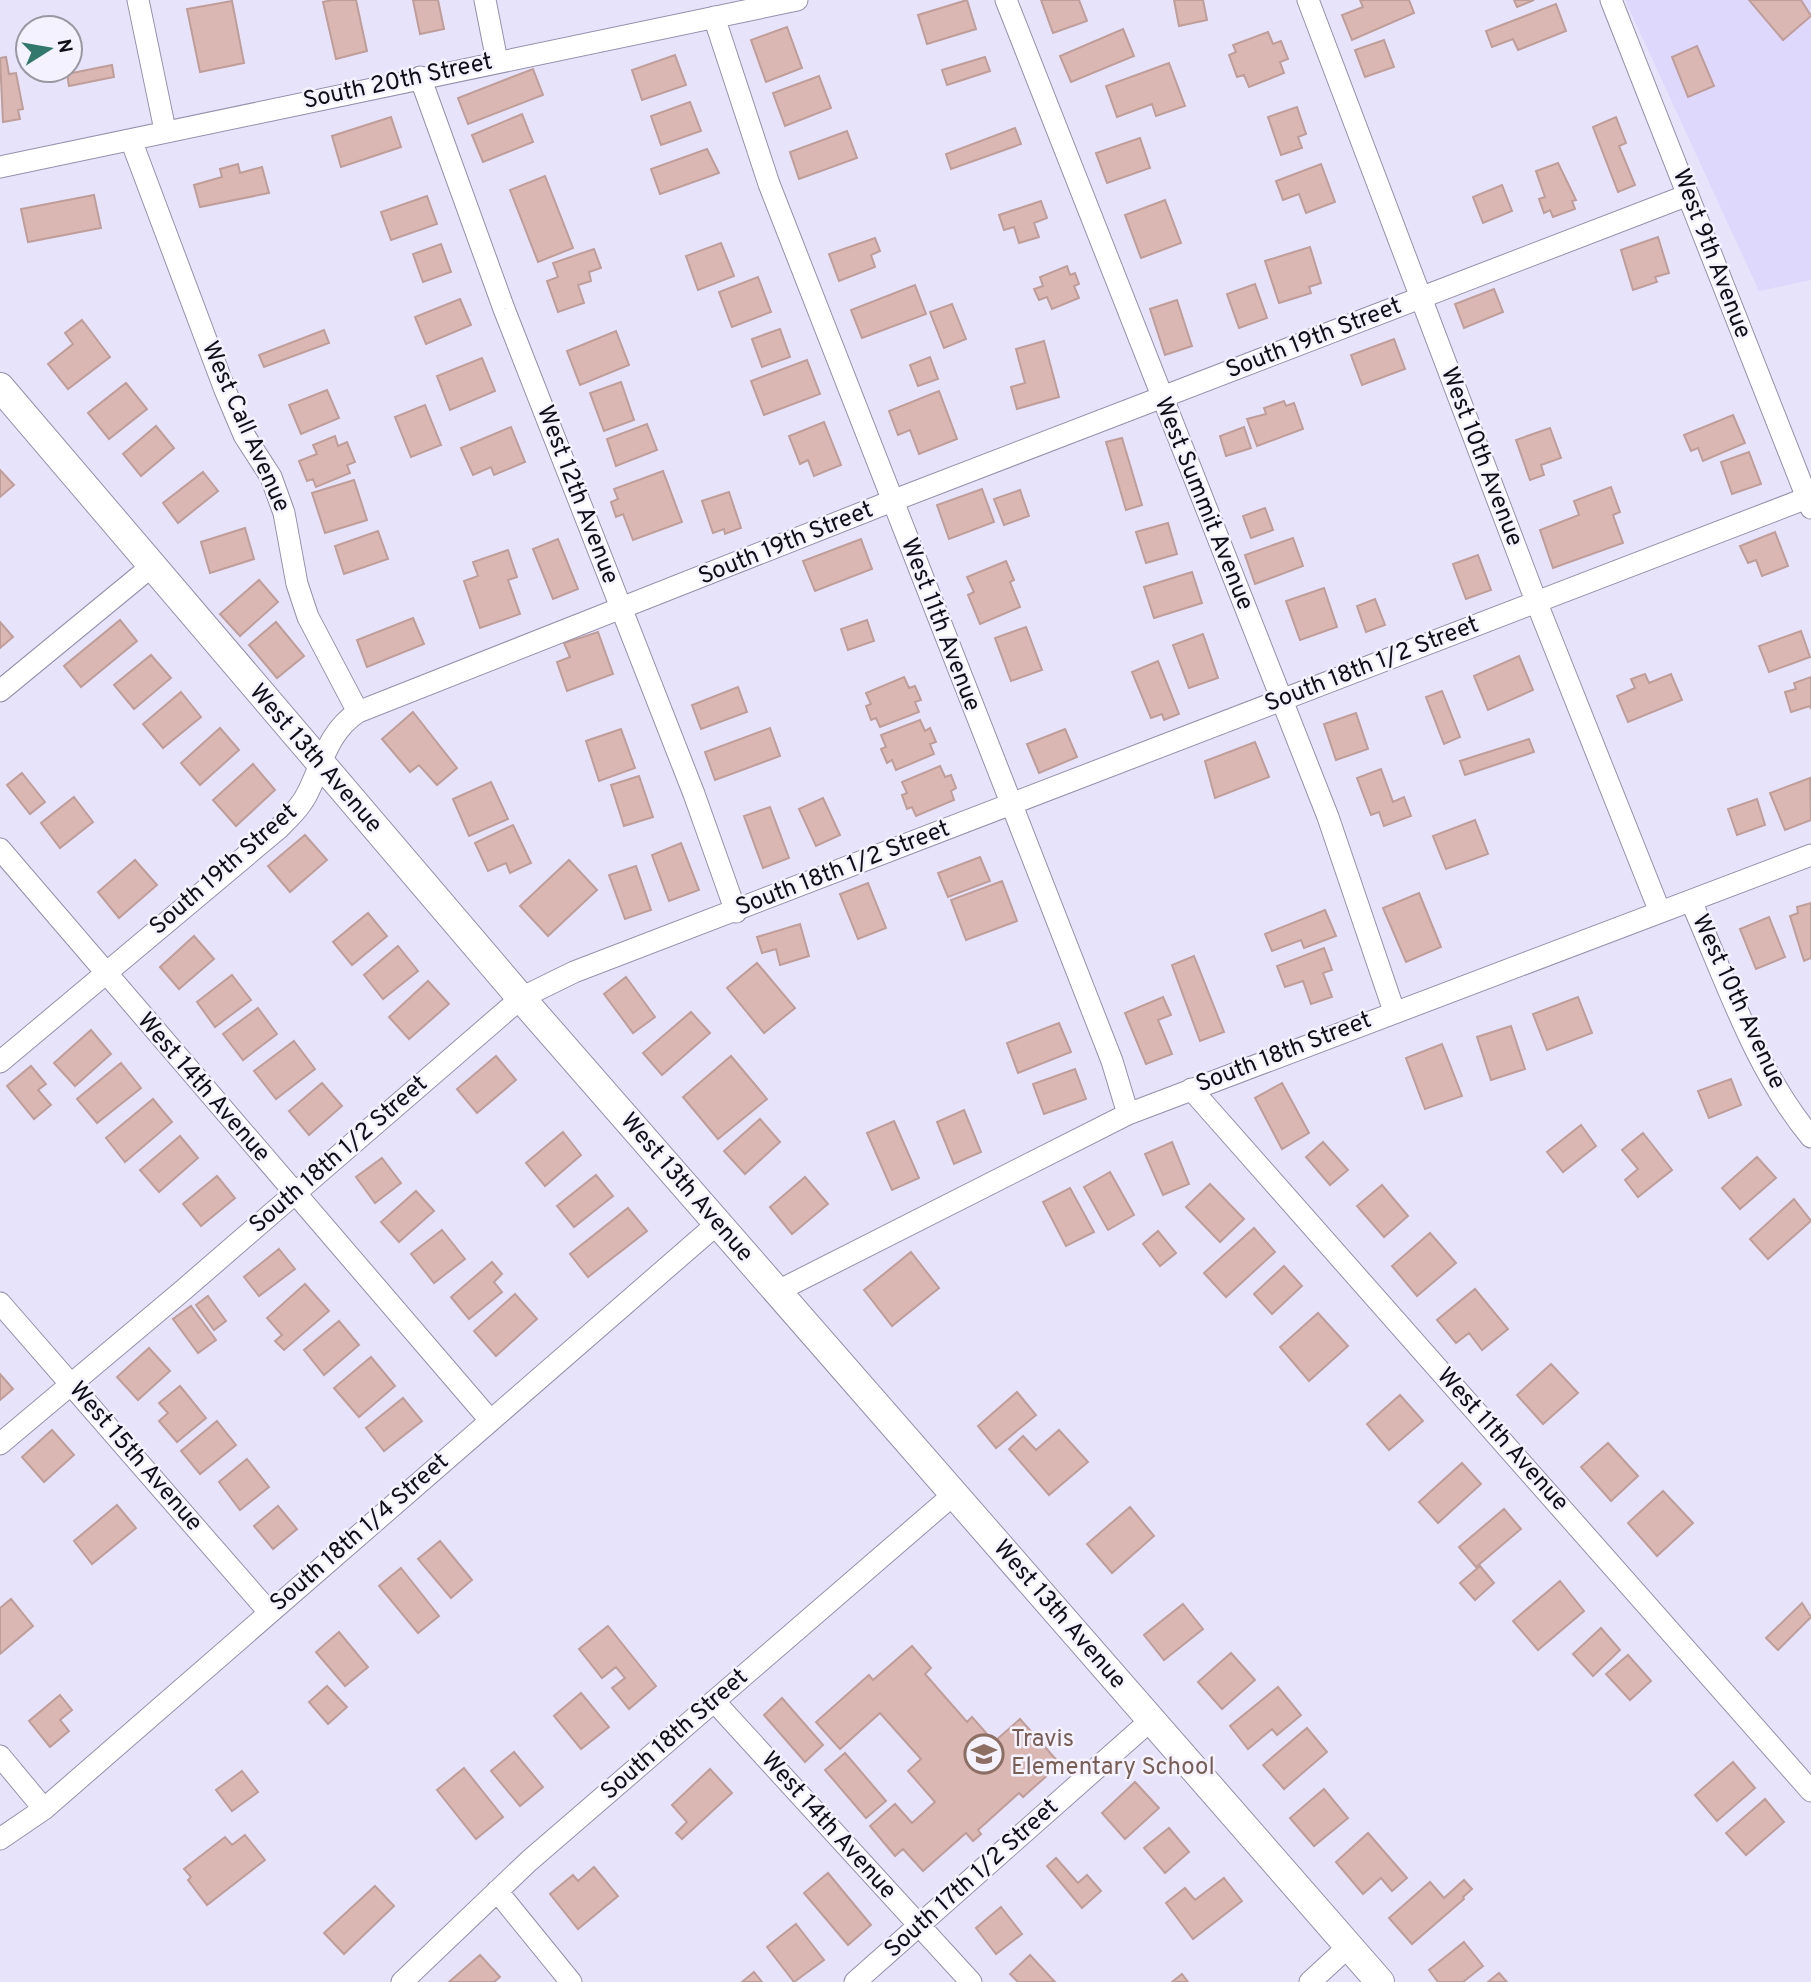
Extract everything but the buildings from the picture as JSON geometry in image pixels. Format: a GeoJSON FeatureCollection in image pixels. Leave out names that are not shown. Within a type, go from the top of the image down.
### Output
{"type":"FeatureCollection","features":[{"type":"Feature","properties":{"kind":"street"},"geometry":{"type":"LineString","coordinates":[[138,0],[165,130]]}},
{"type":"Feature","properties":{"kind":"street"},"geometry":{"type":"LineString","coordinates":[[485,0],[497,61]]}},
{"type":"Feature","properties":{"kind":"street","name":"South 20th Street"},"geometry":{"type":"LineString","coordinates":[[0,167],[131,140],[165,130],[797,0]]}},
{"type":"Feature","properties":{"kind":"street","name":"West Summit Avenue"},"geometry":{"type":"LineString","coordinates":[[1006,0],[1328,817],[1394,1011]]}},
{"type":"Feature","properties":{"kind":"street","name":"West 10th Avenue"},"geometry":{"type":"LineString","coordinates":[[1308,0],[1536,601],[1660,912]]}},
{"type":"Feature","properties":{"kind":"street","name":"West 9th Avenue"},"geometry":{"type":"LineString","coordinates":[[1611,0],[1809,503]]}},
{"type":"Feature","properties":{"kind":"street","name":"West 11th Avenue"},"geometry":{"type":"LineString","coordinates":[[714,17],[769,184],[1112,1061],[1128,1114]]}},
{"type":"Feature","properties":{"kind":"street","name":"West 12th Avenue"},"geometry":{"type":"LineString","coordinates":[[420,77],[504,309],[622,609],[736,912]]}},
{"type":"Feature","properties":{"kind":"street","name":"West Call Avenue"},"geometry":{"type":"LineString","coordinates":[[131,140],[225,390],[244,435],[271,477],[284,513],[298,584],[308,617],[358,712]]}},
{"type":"Feature","properties":{"kind":"street","name":"South 19th Street"},"geometry":{"type":"LineString","coordinates":[[0,1062],[278,829],[301,804],[318,763],[342,722],[358,712],[892,501],[1688,195]]}},
{"type":"Feature","properties":{"kind":"street","name":"West 13th Avenue"},"geometry":{"type":"LineString","coordinates":[[0,387],[521,998],[1380,1982]]}},
{"type":"Feature","properties":{"kind":"street","name":"South 18th 1/2 Street"},"geometry":{"type":"LineString","coordinates":[[0,1444],[521,998],[574,972],[736,912],[1536,601],[1809,503]]}},
{"type":"Feature","properties":{"kind":"street"},"geometry":{"type":"LineString","coordinates":[[0,691],[152,566]]}},
{"type":"Feature","properties":{"kind":"street","name":"West 14th Avenue"},"geometry":{"type":"LineString","coordinates":[[0,849],[490,1420]]}},
{"type":"Feature","properties":{"kind":"street","name":"South 18th Street"},"geometry":{"type":"LineString","coordinates":[[776,1292],[1128,1114],[1811,855]]}},
{"type":"Feature","properties":{"kind":"street","name":"West 10th Avenue"},"geometry":{"type":"LineString","coordinates":[[1690,901],[1758,1054],[1786,1105],[1811,1137]]}},
{"type":"Feature","properties":{"kind":"street","name":"West 11th Avenue"},"geometry":{"type":"LineString","coordinates":[[1191,1090],[1811,1791]]}},
{"type":"Feature","properties":{"kind":"street","name":"South 18th 1/4 Street"},"geometry":{"type":"LineString","coordinates":[[0,1839],[44,1809],[717,1224]]}},
{"type":"Feature","properties":{"kind":"street","name":"West 15th Avenue"},"geometry":{"type":"LineString","coordinates":[[0,1303],[269,1612]]}},
{"type":"Feature","properties":{"kind":"street","name":"South 18th Street"},"geometry":{"type":"LineString","coordinates":[[402,1982],[497,1891],[953,1495]]}},
{"type":"Feature","properties":{"kind":"street","name":"West 14th Avenue"},"geometry":{"type":"LineString","coordinates":[[714,1701],[971,1982]]}},
{"type":"Feature","properties":{"kind":"street","name":"South 17th 1/2 Street"},"geometry":{"type":"LineString","coordinates":[[855,1982],[1151,1720]]}},
{"type":"Feature","properties":{"kind":"street"},"geometry":{"type":"LineString","coordinates":[[0,1756],[44,1809]]}},
{"type":"Feature","properties":{"kind":"street"},"geometry":{"type":"LineString","coordinates":[[497,1891],[571,1982]]}},
{"type":"Feature","properties":{"kind":"street"},"geometry":{"type":"LineString","coordinates":[[1310,1982],[1349,1947]]}},
{"type":"Feature","properties":{"kind":"shaded area"},"geometry":{"type":"Polygon","coordinates":[[[1625,0],[1811,0],[1811,280],[1759,291],[1625,0]]]}},
{"type":"Feature","properties":{"kind":"place","name":"Travis Elementary School"},"geometry":{"type":"Point","coordinates":[984,1754]}}]}
